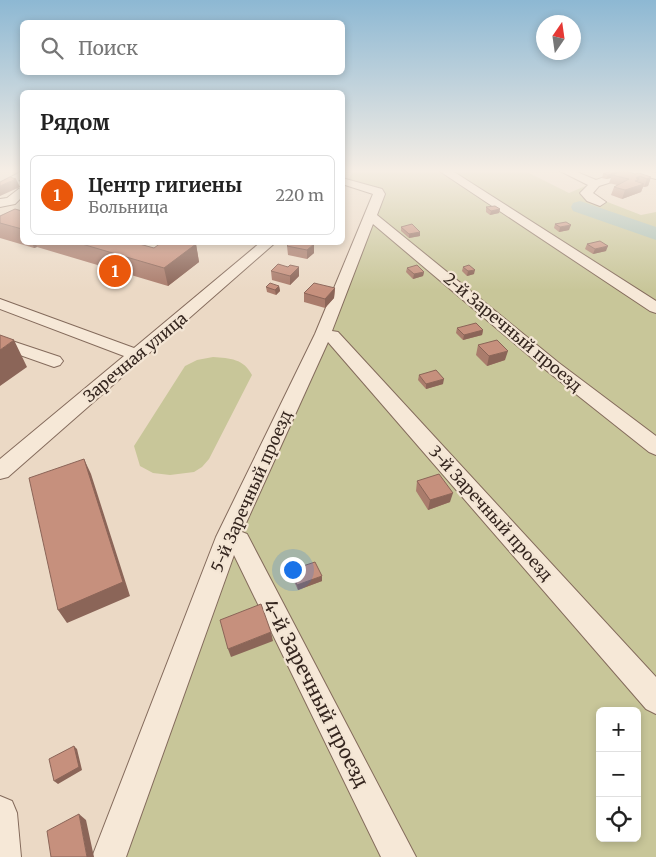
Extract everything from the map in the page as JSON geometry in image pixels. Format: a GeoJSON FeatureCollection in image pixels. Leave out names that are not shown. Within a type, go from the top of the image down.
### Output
{"type":"FeatureCollection","features":[{"type":"Feature","properties":{"kind":"street","name":"5-й Заречный проезд"},"geometry":{"type":"LineString","coordinates":[[109,857],[228,537],[322,334],[373,210]]}},
{"type":"Feature","properties":{"kind":"street"},"geometry":{"type":"LineString","coordinates":[[505,210],[656,308]]}},
{"type":"Feature","properties":{"kind":"street","name":"2-й Заречный проезд"},"geometry":{"type":"LineString","coordinates":[[371,216],[553,367],[656,447]]}},
{"type":"Feature","properties":{"kind":"street","name":"Заречная улица"},"geometry":{"type":"LineString","coordinates":[[0,471],[266,245]]}},
{"type":"Feature","properties":{"kind":"street"},"geometry":{"type":"LineString","coordinates":[[0,304],[136,355]]}},
{"type":"Feature","properties":{"kind":"street","name":"3-й Заречный проезд"},"geometry":{"type":"LineString","coordinates":[[322,334],[332,336],[656,699]]}},
{"type":"Feature","properties":{"kind":"street"},"geometry":{"type":"LineString","coordinates":[[0,342],[54,361]]}},
{"type":"Feature","properties":{"kind":"street","name":"4-й Заречный проезд"},"geometry":{"type":"LineString","coordinates":[[228,537],[239,541],[399,857]]}},
{"type":"Feature","properties":{"kind":"street"},"geometry":{"type":"LineString","coordinates":[[0,813],[4,857]]}},
{"type":"Feature","properties":{"kind":"shaded area"},"geometry":{"type":"Polygon","coordinates":[[[370,210],[628,210],[641,215],[656,212],[656,857],[101,857],[370,210]]]}},
{"type":"Feature","properties":{"kind":"shaded area"},"geometry":{"type":"Polygon","coordinates":[[[213,357],[236,360],[245,366],[252,375],[209,459],[194,472],[170,475],[153,473],[140,466],[134,446],[185,366],[197,360],[213,357]]]}},
{"type":"Feature","properties":{"kind":"building"},"geometry":{"type":"Polygon","coordinates":[[[13,210],[20,210],[20,228],[0,223],[0,216],[13,210]]]}},
{"type":"Feature","properties":{"kind":"building"},"geometry":{"type":"Polygon","coordinates":[[[566,222],[571,225],[560,227],[555,224],[566,222]]]}},
{"type":"Feature","properties":{"kind":"building"},"geometry":{"type":"Polygon","coordinates":[[[412,224],[420,232],[409,234],[401,227],[412,224]]]}},
{"type":"Feature","properties":{"kind":"building"},"geometry":{"type":"Polygon","coordinates":[[[600,241],[608,246],[595,249],[587,244],[600,241]]]}},
{"type":"Feature","properties":{"kind":"building"},"geometry":{"type":"Polygon","coordinates":[[[85,245],[143,245],[154,248],[158,245],[195,245],[164,268],[85,245]]]}},
{"type":"Feature","properties":{"kind":"building"},"geometry":{"type":"Polygon","coordinates":[[[288,245],[313,245],[307,250],[288,245]]]}},
{"type":"Feature","properties":{"kind":"building"},"geometry":{"type":"Polygon","coordinates":[[[278,264],[288,267],[290,265],[299,267],[290,276],[271,271],[278,264]]]}},
{"type":"Feature","properties":{"kind":"building"},"geometry":{"type":"Polygon","coordinates":[[[417,265],[424,272],[414,274],[407,268],[417,265]]]}},
{"type":"Feature","properties":{"kind":"building"},"geometry":{"type":"Polygon","coordinates":[[[469,265],[475,270],[468,271],[463,267],[469,265]]]}},
{"type":"Feature","properties":{"kind":"building"},"geometry":{"type":"Polygon","coordinates":[[[270,283],[279,286],[275,290],[266,287],[270,283]]]}},
{"type":"Feature","properties":{"kind":"building"},"geometry":{"type":"Polygon","coordinates":[[[314,283],[335,288],[325,299],[304,293],[314,283]]]}},
{"type":"Feature","properties":{"kind":"building"},"geometry":{"type":"Polygon","coordinates":[[[476,323],[483,330],[464,335],[457,328],[476,323]]]}},
{"type":"Feature","properties":{"kind":"building"},"geometry":{"type":"Polygon","coordinates":[[[0,335],[14,340],[0,350],[0,335]]]}},
{"type":"Feature","properties":{"kind":"building"},"geometry":{"type":"Polygon","coordinates":[[[497,340],[508,351],[489,356],[478,345],[497,340]]]}},
{"type":"Feature","properties":{"kind":"building"},"geometry":{"type":"Polygon","coordinates":[[[436,370],[444,379],[426,384],[419,375],[436,370]]]}},
{"type":"Feature","properties":{"kind":"building"},"geometry":{"type":"Polygon","coordinates":[[[84,459],[123,582],[58,610],[29,478],[84,459]]]}},
{"type":"Feature","properties":{"kind":"building"},"geometry":{"type":"Polygon","coordinates":[[[439,474],[453,493],[430,500],[417,481],[439,474]]]}},
{"type":"Feature","properties":{"kind":"building"},"geometry":{"type":"Polygon","coordinates":[[[315,562],[322,576],[297,585],[291,570],[315,562]]]}},
{"type":"Feature","properties":{"kind":"building"},"geometry":{"type":"Polygon","coordinates":[[[261,604],[271,632],[228,649],[220,620],[261,604]]]}},
{"type":"Feature","properties":{"kind":"building"},"geometry":{"type":"Polygon","coordinates":[[[74,746],[79,767],[54,781],[49,759],[74,746]]]}},
{"type":"Feature","properties":{"kind":"building"},"geometry":{"type":"Polygon","coordinates":[[[79,814],[87,857],[51,857],[47,831],[79,814]]]}},
{"type":"Feature","properties":{"kind":"waterway"},"geometry":{"type":"LineString","coordinates":[[588,210],[656,234]]}},
{"type":"Feature","properties":{"kind":"place","name":"Центр гигиены"},"geometry":{"type":"Point","coordinates":[115,271]}}]}
